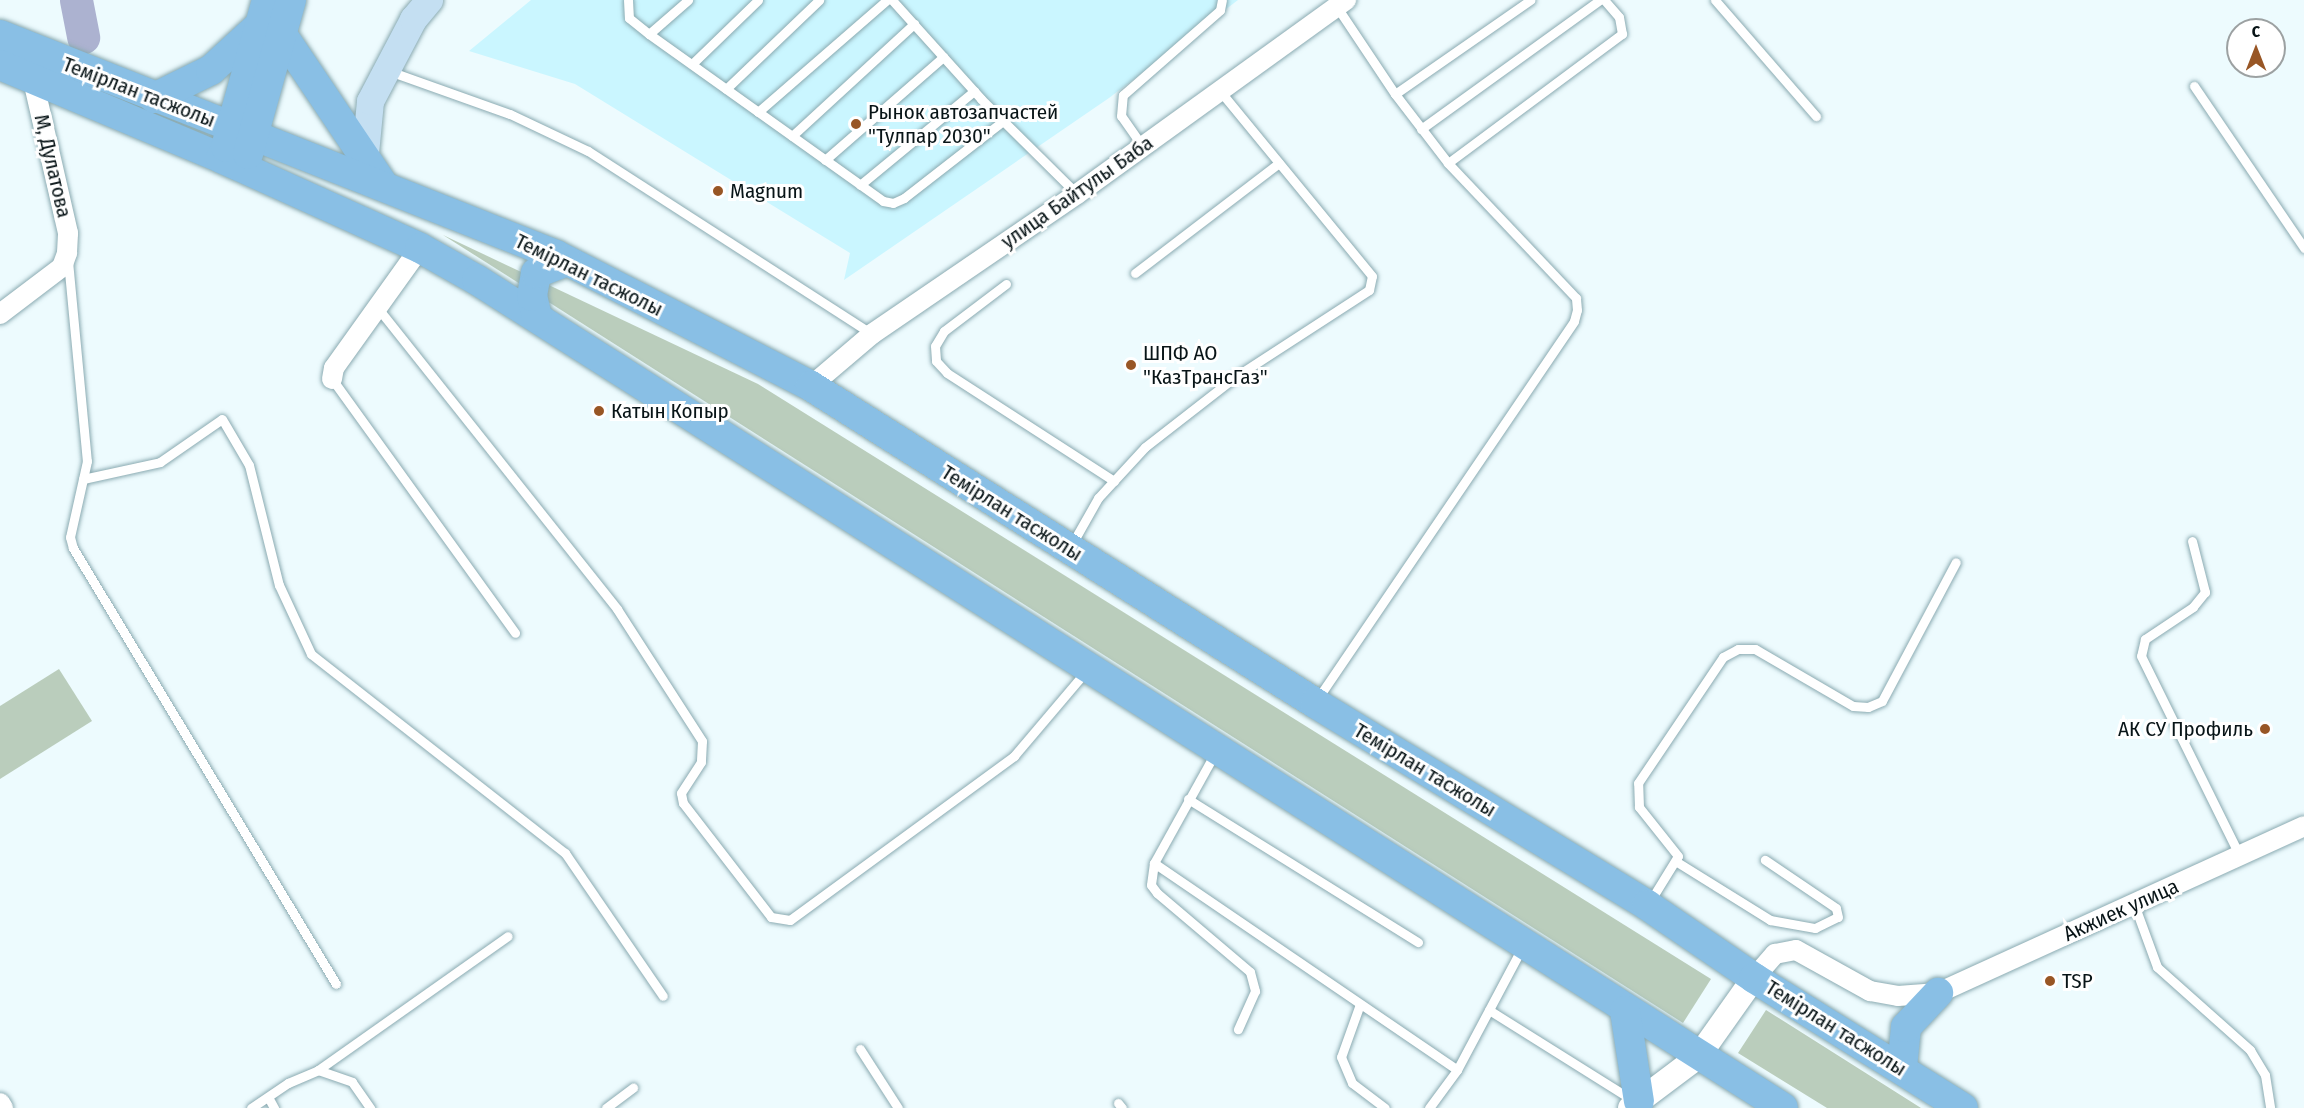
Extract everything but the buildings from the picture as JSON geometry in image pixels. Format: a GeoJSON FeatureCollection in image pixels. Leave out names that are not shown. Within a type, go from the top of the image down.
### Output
{"type":"FeatureCollection","features":[{"type":"Feature","properties":{"kind":"main road"},"geometry":{"type":"LineString","coordinates":[[154,98],[211,70],[291,0]]}},
{"type":"Feature","properties":{"kind":"main road"},"geometry":{"type":"LineString","coordinates":[[365,153],[370,101],[421,10]]}},
{"type":"Feature","properties":{"kind":"main road"},"geometry":{"type":"LineString","coordinates":[[232,163],[244,132],[269,20]]}},
{"type":"Feature","properties":{"kind":"main road"},"geometry":{"type":"LineString","coordinates":[[269,20],[365,153],[384,186]]}},
{"type":"Feature","properties":{"kind":"main road","name":"Темірлан тасжолы"},"geometry":{"type":"LineString","coordinates":[[0,35],[154,98],[384,186],[567,261],[811,386],[1315,703],[1647,905],[1754,978],[1964,1108]]}},
{"type":"Feature","properties":{"kind":"main road","name":"Темірлан тасжолы"},"geometry":{"type":"LineString","coordinates":[[0,65],[232,163],[420,248],[537,317],[1776,1106]]}},
{"type":"Feature","properties":{"kind":"main road"},"geometry":{"type":"LineString","coordinates":[[537,317],[532,296],[536,273],[567,261]]}},
{"type":"Feature","properties":{"kind":"main road"},"geometry":{"type":"LineString","coordinates":[[1902,1068],[1906,1027],[1938,993]]}},
{"type":"Feature","properties":{"kind":"main road"},"geometry":{"type":"LineString","coordinates":[[1625,1011],[1638,1105]]}},
{"type":"Feature","properties":{"kind":"street","name":"улица Байтулы Баба"},"geometry":{"type":"LineString","coordinates":[[811,386],[872,334],[1077,194],[1341,3]]}},
{"type":"Feature","properties":{"kind":"street","name":"М, Дулатова"},"geometry":{"type":"LineString","coordinates":[[33,80],[68,233],[67,253]]}},
{"type":"Feature","properties":{"kind":"street"},"geometry":{"type":"LineString","coordinates":[[332,379],[334,368],[420,248]]}},
{"type":"Feature","properties":{"kind":"street"},"geometry":{"type":"LineString","coordinates":[[0,314],[62,267],[67,253]]}},
{"type":"Feature","properties":{"kind":"street","name":"Акжиек улица"},"geometry":{"type":"LineString","coordinates":[[1938,993],[2304,826]]}},
{"type":"Feature","properties":{"kind":"street"},"geometry":{"type":"LineString","coordinates":[[1638,1105],[1698,1057],[1754,978],[1775,954],[1796,950],[1869,991],[1898,996],[1938,993]]}},
{"type":"Feature","properties":{"kind":"street"},"geometry":{"type":"LineString","coordinates":[[0,1103],[3,1108]]}},
{"type":"Feature","properties":{"kind":"lane"},"geometry":{"type":"LineString","coordinates":[[628,0],[629,18],[649,34],[883,201],[893,203],[1003,121]]}},
{"type":"Feature","properties":{"kind":"lane"},"geometry":{"type":"LineString","coordinates":[[649,34],[688,0]]}},
{"type":"Feature","properties":{"kind":"lane"},"geometry":{"type":"LineString","coordinates":[[692,64],[758,0]]}},
{"type":"Feature","properties":{"kind":"lane"},"geometry":{"type":"LineString","coordinates":[[726,89],[819,0]]}},
{"type":"Feature","properties":{"kind":"lane"},"geometry":{"type":"LineString","coordinates":[[758,112],[887,0]]}},
{"type":"Feature","properties":{"kind":"lane"},"geometry":{"type":"LineString","coordinates":[[892,0],[974,91],[1077,194]]}},
{"type":"Feature","properties":{"kind":"lane"},"geometry":{"type":"LineString","coordinates":[[1143,147],[1120,116],[1123,95],[1220,10],[1222,0]]}},
{"type":"Feature","properties":{"kind":"lane"},"geometry":{"type":"LineString","coordinates":[[1395,94],[1530,0]]}},
{"type":"Feature","properties":{"kind":"lane"},"geometry":{"type":"LineString","coordinates":[[1421,129],[1602,0],[1618,17],[1622,34],[1448,163]]}},
{"type":"Feature","properties":{"kind":"lane"},"geometry":{"type":"LineString","coordinates":[[1715,0],[1816,116]]}},
{"type":"Feature","properties":{"kind":"lane"},"geometry":{"type":"LineString","coordinates":[[1315,703],[1574,321],[1577,310],[1576,298],[1448,163],[1421,129],[1395,94],[1341,3]]}},
{"type":"Feature","properties":{"kind":"lane"},"geometry":{"type":"LineString","coordinates":[[792,136],[914,24]]}},
{"type":"Feature","properties":{"kind":"lane"},"geometry":{"type":"LineString","coordinates":[[825,160],[943,57]]}},
{"type":"Feature","properties":{"kind":"lane"},"geometry":{"type":"LineString","coordinates":[[386,70],[510,114],[588,150],[872,334]]}},
{"type":"Feature","properties":{"kind":"lane"},"geometry":{"type":"LineString","coordinates":[[2194,86],[2304,248]]}},
{"type":"Feature","properties":{"kind":"lane"},"geometry":{"type":"LineString","coordinates":[[860,185],[974,91]]}},
{"type":"Feature","properties":{"kind":"lane"},"geometry":{"type":"LineString","coordinates":[[1070,549],[1098,498],[1145,447],[1235,376],[1369,290],[1372,276],[1220,91]]}},
{"type":"Feature","properties":{"kind":"lane"},"geometry":{"type":"LineString","coordinates":[[1135,273],[1279,163]]}},
{"type":"Feature","properties":{"kind":"lane"},"geometry":{"type":"LineString","coordinates":[[67,253],[86,434],[83,479],[70,537],[73,548],[336,984]]}},
{"type":"Feature","properties":{"kind":"lane"},"geometry":{"type":"LineString","coordinates":[[1006,284],[944,331],[935,346],[936,361],[948,373],[1114,481]]}},
{"type":"Feature","properties":{"kind":"lane"},"geometry":{"type":"LineString","coordinates":[[377,307],[623,618],[702,741],[701,762],[681,793],[683,802],[771,917],[790,920],[1014,756],[1088,669]]}},
{"type":"Feature","properties":{"kind":"lane"},"geometry":{"type":"LineString","coordinates":[[332,379],[515,633]]}},
{"type":"Feature","properties":{"kind":"lane"},"geometry":{"type":"LineString","coordinates":[[83,479],[160,462],[222,419],[249,465],[279,585],[311,654],[565,853],[663,996]]}},
{"type":"Feature","properties":{"kind":"lane"},"geometry":{"type":"LineString","coordinates":[[2192,541],[2205,592],[2193,607],[2145,639],[2141,656],[2240,856]]}},
{"type":"Feature","properties":{"kind":"lane"},"geometry":{"type":"LineString","coordinates":[[1647,905],[1677,862],[1675,849],[1639,807],[1638,783],[1723,657],[1738,649],[1755,649],[1853,706],[1868,707],[1882,701],[1956,562]]}},
{"type":"Feature","properties":{"kind":"lane"},"geometry":{"type":"LineString","coordinates":[[1216,751],[1154,863],[1150,885],[1156,893],[1250,972],[1255,992],[1238,1029]]}},
{"type":"Feature","properties":{"kind":"lane"},"geometry":{"type":"LineString","coordinates":[[1188,799],[1418,942]]}},
{"type":"Feature","properties":{"kind":"lane"},"geometry":{"type":"LineString","coordinates":[[1677,862],[1770,920],[1815,928],[1838,918],[1836,908],[1765,860]]}},
{"type":"Feature","properties":{"kind":"lane"},"geometry":{"type":"LineString","coordinates":[[1154,863],[1458,1070]]}},
{"type":"Feature","properties":{"kind":"lane"},"geometry":{"type":"LineString","coordinates":[[2134,904],[2157,968],[2250,1050],[2265,1075],[2270,1108]]}},
{"type":"Feature","properties":{"kind":"lane"},"geometry":{"type":"LineString","coordinates":[[251,1108],[318,1070],[508,936]]}},
{"type":"Feature","properties":{"kind":"lane"},"geometry":{"type":"LineString","coordinates":[[1429,1108],[1458,1070],[1523,946]]}},
{"type":"Feature","properties":{"kind":"lane"},"geometry":{"type":"LineString","coordinates":[[1360,1004],[1341,1057],[1352,1083],[1385,1108]]}},
{"type":"Feature","properties":{"kind":"lane"},"geometry":{"type":"LineString","coordinates":[[1489,1010],[1638,1105]]}},
{"type":"Feature","properties":{"kind":"lane"},"geometry":{"type":"LineString","coordinates":[[860,1049],[898,1108]]}},
{"type":"Feature","properties":{"kind":"lane"},"geometry":{"type":"LineString","coordinates":[[318,1070],[352,1082],[370,1108]]}},
{"type":"Feature","properties":{"kind":"lane"},"geometry":{"type":"LineString","coordinates":[[606,1108],[633,1088]]}},
{"type":"Feature","properties":{"kind":"lane"},"geometry":{"type":"LineString","coordinates":[[268,1097],[274,1108]]}},
{"type":"Feature","properties":{"kind":"shaded area","name":"Рынок автозапчастей \"Тулпар 2030\""},"geometry":{"type":"Polygon","coordinates":[[[531,0],[1238,0],[1109,98],[844,280],[850,253],[575,84],[469,51],[531,0]]]}},
{"type":"Feature","properties":{"kind":"green space"},"geometry":{"type":"Polygon","coordinates":[[[443,235],[758,384],[1711,979],[1683,1023],[443,235]]]}},
{"type":"Feature","properties":{"kind":"green space"},"geometry":{"type":"Polygon","coordinates":[[[59,669],[92,721],[0,779],[0,706],[59,669]]]}},
{"type":"Feature","properties":{"kind":"green space"},"geometry":{"type":"Polygon","coordinates":[[[1766,1010],[1921,1108],[1827,1108],[1738,1053],[1766,1010]]]}},
{"type":"Feature","properties":{"kind":"waterway"},"geometry":{"type":"LineString","coordinates":[[76,0],[83,37]]}},
{"type":"Feature","properties":{"kind":"place","name":"Рынок автозапчастей \"Тулпар 2030\""},"geometry":{"type":"Point","coordinates":[856,124]}},
{"type":"Feature","properties":{"kind":"place","name":"Magnum"},"geometry":{"type":"Point","coordinates":[718,191]}},
{"type":"Feature","properties":{"kind":"place","name":"ШПФ АО \"КазТрансГаз\""},"geometry":{"type":"Point","coordinates":[1131,365]}},
{"type":"Feature","properties":{"kind":"place","name":"Катын Копыр"},"geometry":{"type":"Point","coordinates":[599,411]}},
{"type":"Feature","properties":{"kind":"place","name":"АК СУ Профиль"},"geometry":{"type":"Point","coordinates":[2265,729]}},
{"type":"Feature","properties":{"kind":"place","name":"TSP"},"geometry":{"type":"Point","coordinates":[2050,981]}}]}
